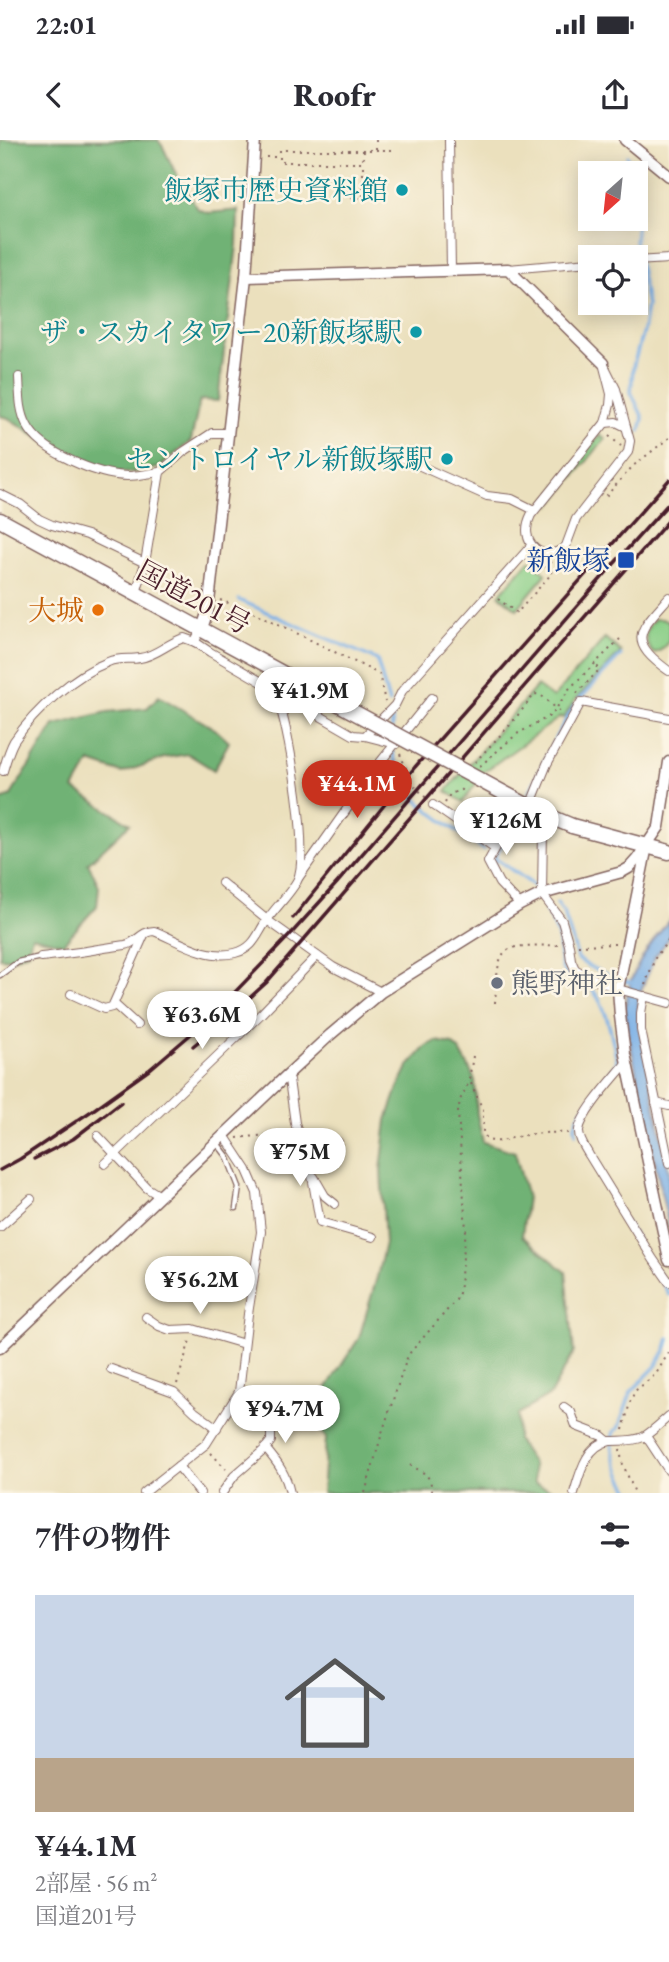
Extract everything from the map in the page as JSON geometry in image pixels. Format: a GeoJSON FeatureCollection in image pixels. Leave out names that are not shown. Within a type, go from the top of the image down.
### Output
{"type":"FeatureCollection","features":[{"type":"Feature","properties":{"kind":"highway","name":"国道201号"},"geometry":{"type":"LineString","coordinates":[[0,520],[136,593],[198,635],[350,710],[540,812],[572,826],[669,852]]}},
{"type":"Feature","properties":{"kind":"street"},"geometry":{"type":"LineString","coordinates":[[198,635],[208,611],[229,433],[246,276],[255,140]]}},
{"type":"Feature","properties":{"kind":"street"},"geometry":{"type":"LineString","coordinates":[[449,140],[451,270]]}},
{"type":"Feature","properties":{"kind":"street"},"geometry":{"type":"LineString","coordinates":[[626,140],[669,176]]}},
{"type":"Feature","properties":{"kind":"street"},"geometry":{"type":"LineString","coordinates":[[648,260],[669,259]]}},
{"type":"Feature","properties":{"kind":"street"},"geometry":{"type":"LineString","coordinates":[[246,276],[508,269],[578,263]]}},
{"type":"Feature","properties":{"kind":"street"},"geometry":{"type":"LineString","coordinates":[[508,269],[603,363],[616,389],[630,441],[628,452],[576,519],[566,546],[559,551],[546,553],[531,546],[526,527],[534,510],[604,427],[611,394],[603,363]]}},
{"type":"Feature","properties":{"kind":"street"},"geometry":{"type":"LineString","coordinates":[[19,377],[20,409],[27,426],[39,441],[58,453],[107,474],[129,476],[160,472],[183,452],[212,433],[229,433]]}},
{"type":"Feature","properties":{"kind":"street"},"geometry":{"type":"LineString","coordinates":[[604,427],[616,422],[626,428]]}},
{"type":"Feature","properties":{"kind":"street"},"geometry":{"type":"LineString","coordinates":[[398,456],[487,496],[512,499],[534,510]]}},
{"type":"Feature","properties":{"kind":"street"},"geometry":{"type":"LineString","coordinates":[[136,593],[145,562],[160,472]]}},
{"type":"Feature","properties":{"kind":"street"},"geometry":{"type":"LineString","coordinates":[[0,494],[46,522],[87,535],[145,562]]}},
{"type":"Feature","properties":{"kind":"street"},"geometry":{"type":"LineString","coordinates":[[365,736],[395,705],[402,691],[531,546]]}},
{"type":"Feature","properties":{"kind":"street"},"geometry":{"type":"LineString","coordinates":[[669,597],[643,627],[641,639],[644,649],[669,671]]}},
{"type":"Feature","properties":{"kind":"street"},"geometry":{"type":"LineString","coordinates":[[3,771],[15,740],[53,697],[80,677],[110,661],[129,657],[141,658],[184,638],[198,635],[266,685],[353,735],[396,744]]}},
{"type":"Feature","properties":{"kind":"street"},"geometry":{"type":"LineString","coordinates":[[266,685],[281,709],[291,750],[300,845],[298,880]]}},
{"type":"Feature","properties":{"kind":"street"},"geometry":{"type":"LineString","coordinates":[[41,957],[126,945],[145,933],[154,931],[208,953],[236,953],[251,946],[361,786],[432,698]]}},
{"type":"Feature","properties":{"kind":"street"},"geometry":{"type":"LineString","coordinates":[[532,801],[577,700],[669,718]]}},
{"type":"Feature","properties":{"kind":"street"},"geometry":{"type":"LineString","coordinates":[[0,1348],[223,1139],[286,1076],[381,992],[542,894],[629,868],[659,827],[669,762]]}},
{"type":"Feature","properties":{"kind":"street"},"geometry":{"type":"LineString","coordinates":[[520,905],[499,883],[488,862],[524,797],[532,801],[543,828],[542,894],[562,921],[571,960],[576,969],[623,991],[669,1003]]}},
{"type":"Feature","properties":{"kind":"street"},"geometry":{"type":"LineString","coordinates":[[433,805],[495,848]]}},
{"type":"Feature","properties":{"kind":"street"},"geometry":{"type":"LineString","coordinates":[[647,845],[626,944],[620,1016],[627,1062],[665,1219],[669,1260]]}},
{"type":"Feature","properties":{"kind":"street"},"geometry":{"type":"LineString","coordinates":[[222,883],[333,968],[381,992]]}},
{"type":"Feature","properties":{"kind":"street"},"geometry":{"type":"LineString","coordinates":[[71,994],[104,1009],[112,1007],[145,933]]}},
{"type":"Feature","properties":{"kind":"street"},"geometry":{"type":"LineString","coordinates":[[105,1164],[261,1014],[317,956]]}},
{"type":"Feature","properties":{"kind":"street"},"geometry":{"type":"LineString","coordinates":[[642,996],[641,1030],[669,1163]]}},
{"type":"Feature","properties":{"kind":"street"},"geometry":{"type":"LineString","coordinates":[[114,1003],[137,1025]]}},
{"type":"Feature","properties":{"kind":"street"},"geometry":{"type":"LineString","coordinates":[[627,1062],[586,1114],[579,1133],[581,1142],[669,1282]]}},
{"type":"Feature","properties":{"kind":"street"},"geometry":{"type":"LineString","coordinates":[[286,1076],[298,1132],[313,1176],[320,1222],[373,1237]]}},
{"type":"Feature","properties":{"kind":"street"},"geometry":{"type":"LineString","coordinates":[[656,1102],[669,1106]]}},
{"type":"Feature","properties":{"kind":"street"},"geometry":{"type":"LineString","coordinates":[[98,1136],[147,1188],[160,1196]]}},
{"type":"Feature","properties":{"kind":"street"},"geometry":{"type":"LineString","coordinates":[[144,1493],[204,1446],[239,1392],[261,1233],[257,1193],[247,1170],[223,1139]]}},
{"type":"Feature","properties":{"kind":"street"},"geometry":{"type":"LineString","coordinates":[[303,1147],[338,1142]]}},
{"type":"Feature","properties":{"kind":"street"},"geometry":{"type":"LineString","coordinates":[[313,1176],[325,1196],[335,1204]]}},
{"type":"Feature","properties":{"kind":"street"},"geometry":{"type":"LineString","coordinates":[[0,1227],[31,1199]]}},
{"type":"Feature","properties":{"kind":"street"},"geometry":{"type":"LineString","coordinates":[[146,1317],[170,1330],[193,1329],[244,1344]]}},
{"type":"Feature","properties":{"kind":"street"},"geometry":{"type":"LineString","coordinates":[[111,1369],[174,1392],[217,1428]]}},
{"type":"Feature","properties":{"kind":"street"},"geometry":{"type":"LineString","coordinates":[[222,1493],[233,1478],[271,1441],[271,1429],[239,1392]]}},
{"type":"Feature","properties":{"kind":"street"},"geometry":{"type":"LineString","coordinates":[[564,1407],[571,1412],[576,1426],[603,1436],[608,1441]]}},
{"type":"Feature","properties":{"kind":"street"},"geometry":{"type":"LineString","coordinates":[[574,1493],[589,1452],[608,1441],[636,1440],[646,1436],[669,1416]]}},
{"type":"Feature","properties":{"kind":"street"},"geometry":{"type":"LineString","coordinates":[[646,1436],[669,1471]]}},
{"type":"Feature","properties":{"kind":"street"},"geometry":{"type":"LineString","coordinates":[[265,1448],[286,1477],[290,1493]]}},
{"type":"Feature","properties":{"kind":"street"},"geometry":{"type":"LineString","coordinates":[[178,1466],[201,1493]]}},
{"type":"Feature","properties":{"kind":"lane"},"geometry":{"type":"LineString","coordinates":[[0,975],[18,962],[41,957]]}},
{"type":"Feature","properties":{"kind":"lane"},"geometry":{"type":"LineString","coordinates":[[223,1139],[239,1187],[236,1208]]}},
{"type":"Feature","properties":{"kind":"path"},"geometry":{"type":"LineString","coordinates":[[376,140],[376,150]]}},
{"type":"Feature","properties":{"kind":"path"},"geometry":{"type":"LineString","coordinates":[[363,162],[280,162],[280,150],[396,150]]}},
{"type":"Feature","properties":{"kind":"path"},"geometry":{"type":"LineString","coordinates":[[351,198],[363,198],[364,150]]}},
{"type":"Feature","properties":{"kind":"path"},"geometry":{"type":"LineString","coordinates":[[266,157],[280,157]]}},
{"type":"Feature","properties":{"kind":"path"},"geometry":{"type":"LineString","coordinates":[[604,427],[624,449]]}},
{"type":"Feature","properties":{"kind":"path"},"geometry":{"type":"LineString","coordinates":[[608,495],[639,461],[669,438]]}},
{"type":"Feature","properties":{"kind":"path"},"geometry":{"type":"LineString","coordinates":[[633,456],[639,461]]}},
{"type":"Feature","properties":{"kind":"path"},"geometry":{"type":"LineString","coordinates":[[495,598],[517,613],[552,573],[546,568],[552,560]]}},
{"type":"Feature","properties":{"kind":"path"},"geometry":{"type":"LineString","coordinates":[[219,600],[258,614],[379,674],[387,713]]}},
{"type":"Feature","properties":{"kind":"path"},"geometry":{"type":"LineString","coordinates":[[476,769],[517,734],[556,710],[569,689],[620,639]]}},
{"type":"Feature","properties":{"kind":"path"},"geometry":{"type":"LineString","coordinates":[[577,700],[600,669],[595,665]]}},
{"type":"Feature","properties":{"kind":"path"},"geometry":{"type":"LineString","coordinates":[[471,767],[535,694],[541,695],[563,714]]}},
{"type":"Feature","properties":{"kind":"path"},"geometry":{"type":"LineString","coordinates":[[396,744],[413,784],[433,805]]}},
{"type":"Feature","properties":{"kind":"path"},"geometry":{"type":"LineString","coordinates":[[447,800],[450,794],[461,790],[467,782]]}},
{"type":"Feature","properties":{"kind":"path"},"geometry":{"type":"LineString","coordinates":[[642,996],[649,971],[669,939]]}},
{"type":"Feature","properties":{"kind":"path"},"geometry":{"type":"LineString","coordinates":[[495,1003],[498,964],[503,952],[514,947],[626,944]]}},
{"type":"Feature","properties":{"kind":"path"},"geometry":{"type":"LineString","coordinates":[[365,1493],[408,1355],[456,1300],[459,1293],[466,1230],[458,1112],[460,1100],[470,1080],[473,1056]]}},
{"type":"Feature","properties":{"kind":"path"},"geometry":{"type":"LineString","coordinates":[[470,1080],[483,1110],[484,1133],[488,1140],[501,1143],[517,1137],[556,1132],[579,1133]]}},
{"type":"Feature","properties":{"kind":"path"},"geometry":{"type":"LineString","coordinates":[[223,1139],[298,1132]]}},
{"type":"Feature","properties":{"kind":"path"},"geometry":{"type":"LineString","coordinates":[[174,1392],[193,1329]]}},
{"type":"Feature","properties":{"kind":"path"},"geometry":{"type":"LineString","coordinates":[[635,1493],[622,1462],[620,1441],[635,1391],[656,1374],[669,1352]]}},
{"type":"Feature","properties":{"kind":"path"},"geometry":{"type":"LineString","coordinates":[[204,1446],[233,1478]]}},
{"type":"Feature","properties":{"kind":"path"},"geometry":{"type":"LineString","coordinates":[[410,1465],[432,1482],[431,1493]]}},
{"type":"Feature","properties":{"kind":"green space"},"geometry":{"type":"Polygon","coordinates":[[[0,140],[158,140],[198,209],[208,213],[238,210],[237,245],[218,401],[200,400],[191,441],[158,468],[128,473],[108,470],[60,451],[8,418],[0,416],[0,140]]]}},
{"type":"Feature","properties":{"kind":"green space"},"geometry":{"type":"Polygon","coordinates":[[[600,435],[605,439],[551,505],[546,501],[600,435]]]}},
{"type":"Feature","properties":{"kind":"green space"},"geometry":{"type":"Polygon","coordinates":[[[530,560],[546,574],[517,609],[499,595],[530,560]]]}},
{"type":"Feature","properties":{"kind":"green space"},"geometry":{"type":"Polygon","coordinates":[[[655,619],[669,621],[669,641],[660,651],[653,653],[646,635],[655,619]]]}},
{"type":"Feature","properties":{"kind":"green space"},"geometry":{"type":"Polygon","coordinates":[[[605,638],[621,652],[574,701],[564,718],[560,717],[485,771],[463,802],[446,791],[537,686],[553,698],[605,638]]]}},
{"type":"Feature","properties":{"kind":"green space"},"geometry":{"type":"Polygon","coordinates":[[[159,696],[215,729],[229,742],[214,770],[188,754],[164,758],[122,773],[90,762],[74,789],[130,824],[88,863],[99,886],[97,906],[63,944],[32,936],[28,952],[12,959],[0,958],[0,800],[10,797],[54,725],[107,712],[147,708],[159,696]]]}},
{"type":"Feature","properties":{"kind":"green space"},"geometry":{"type":"Polygon","coordinates":[[[436,1041],[452,1044],[460,1051],[475,1080],[477,1114],[483,1142],[515,1152],[527,1197],[522,1236],[566,1272],[574,1352],[550,1395],[518,1414],[517,1440],[533,1464],[534,1483],[560,1493],[322,1493],[326,1438],[309,1415],[359,1338],[385,1243],[381,1170],[387,1120],[408,1067],[426,1046],[436,1041]]]}},
{"type":"Feature","properties":{"kind":"water"},"geometry":{"type":"Polygon","coordinates":[[[669,920],[669,938],[655,957],[642,988],[638,1002],[638,1023],[669,1172],[669,1229],[628,1032],[626,1004],[636,970],[669,920]]]}},
{"type":"Feature","properties":{"kind":"waterway"},"geometry":{"type":"LineString","coordinates":[[627,156],[629,161]]}},
{"type":"Feature","properties":{"kind":"waterway"},"geometry":{"type":"LineString","coordinates":[[636,231],[635,241],[647,305],[633,367],[631,392],[643,418],[640,431]]}},
{"type":"Feature","properties":{"kind":"waterway"},"geometry":{"type":"LineString","coordinates":[[239,600],[377,660],[389,703]]}},
{"type":"Feature","properties":{"kind":"waterway"},"geometry":{"type":"LineString","coordinates":[[580,699],[621,655]]}},
{"type":"Feature","properties":{"kind":"waterway"},"geometry":{"type":"LineString","coordinates":[[525,801],[575,705]]}},
{"type":"Feature","properties":{"kind":"waterway"},"geometry":{"type":"LineString","coordinates":[[392,716],[392,728]]}},
{"type":"Feature","properties":{"kind":"waterway"},"geometry":{"type":"LineString","coordinates":[[392,751],[401,779],[413,796],[484,850]]}},
{"type":"Feature","properties":{"kind":"waterway"},"geometry":{"type":"LineString","coordinates":[[493,867],[495,858],[522,808]]}},
{"type":"Feature","properties":{"kind":"waterway"},"geometry":{"type":"LineString","coordinates":[[495,858],[536,887]]}},
{"type":"Feature","properties":{"kind":"waterway"},"geometry":{"type":"LineString","coordinates":[[557,903],[564,913],[578,959],[614,978],[632,983]]}},
{"type":"Feature","properties":{"kind":"waterway"},"geometry":{"type":"LineString","coordinates":[[546,911],[558,937],[560,962],[564,972],[588,986],[600,1000],[608,1021],[617,1062],[579,1115],[575,1125],[576,1133]]}},
{"type":"Feature","properties":{"kind":"waterway"},"geometry":{"type":"LineString","coordinates":[[625,1222],[636,1239]]}},
{"type":"Feature","properties":{"kind":"waterway"},"geometry":{"type":"LineString","coordinates":[[657,1272],[669,1295]]}},
{"type":"Feature","properties":{"kind":"waterway"},"geometry":{"type":"LineString","coordinates":[[631,1493],[619,1471],[612,1438],[614,1431],[618,1429],[631,1392],[656,1366],[669,1338]]}},
{"type":"Feature","properties":{"kind":"railway"},"geometry":{"type":"LineString","coordinates":[[293,918],[415,767],[669,480]]}},
{"type":"Feature","properties":{"kind":"railway"},"geometry":{"type":"LineString","coordinates":[[0,1170],[149,1070],[211,1017],[337,883],[669,503]]}},
{"type":"Feature","properties":{"kind":"railway"},"geometry":{"type":"LineString","coordinates":[[193,1046],[266,983],[669,520]]}},
{"type":"Feature","properties":{"kind":"railway"},"geometry":{"type":"LineString","coordinates":[[34,1159],[73,1139],[121,1102]]}},
{"type":"Feature","properties":{"kind":"place","name":"飯塚市歴史資料館"},"geometry":{"type":"Point","coordinates":[402,190]}},
{"type":"Feature","properties":{"kind":"place","name":"ザ・スカイタワー20新飯塚駅"},"geometry":{"type":"Point","coordinates":[416,332]}},
{"type":"Feature","properties":{"kind":"place","name":"セントロイヤル新飯塚駅"},"geometry":{"type":"Point","coordinates":[447,459]}},
{"type":"Feature","properties":{"kind":"place","name":"新飯塚"},"geometry":{"type":"Point","coordinates":[626,560]}},
{"type":"Feature","properties":{"kind":"place","name":"大城"},"geometry":{"type":"Point","coordinates":[98,610]}},
{"type":"Feature","properties":{"kind":"place","name":"熊野神社"},"geometry":{"type":"Point","coordinates":[497,983]}}]}
